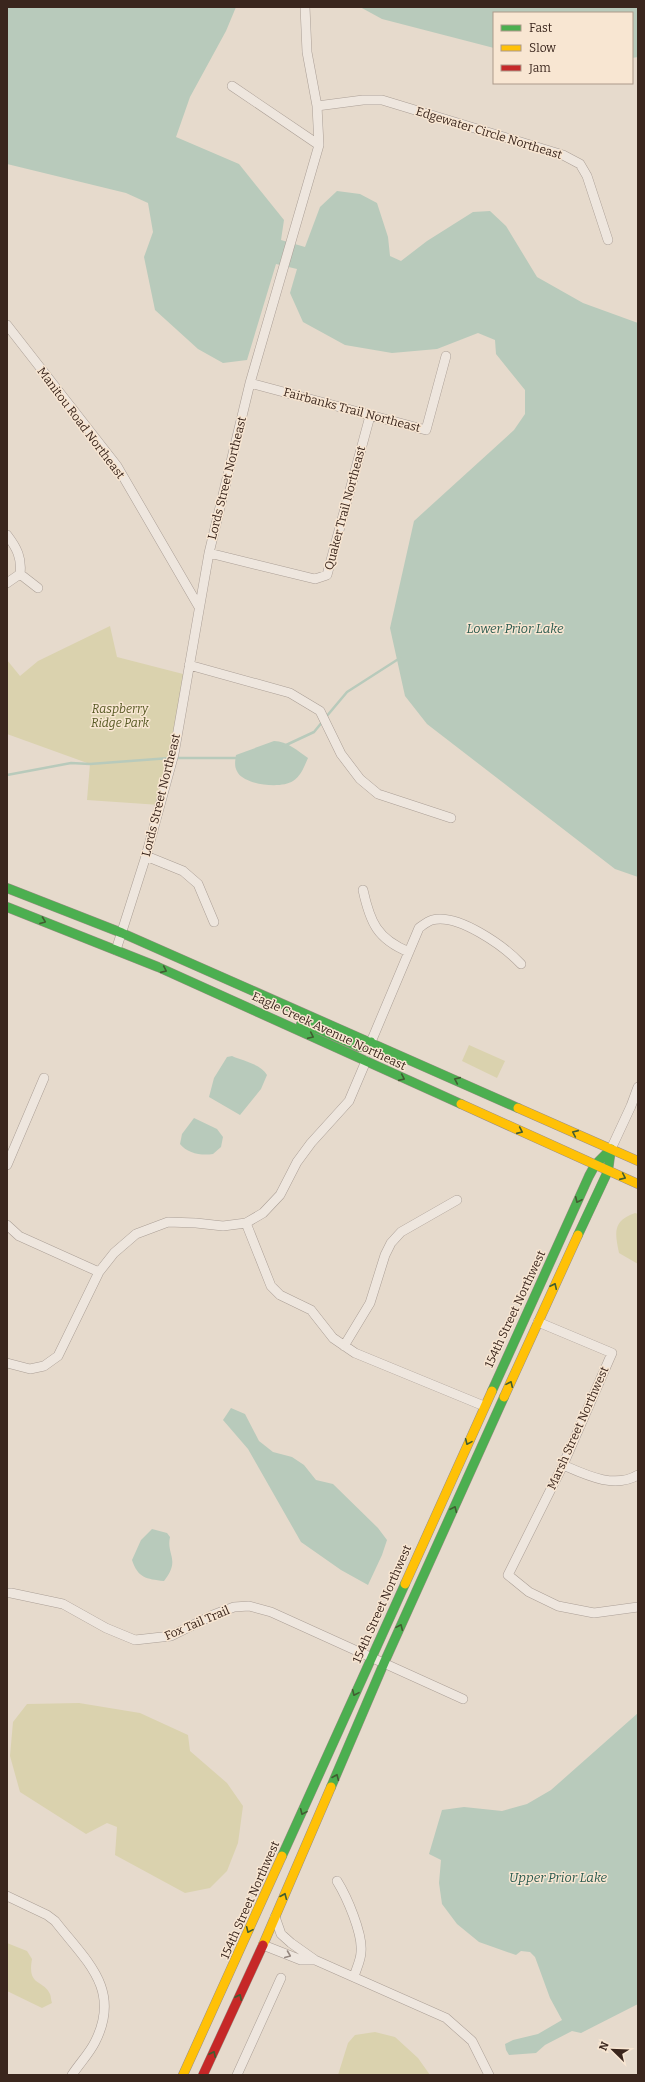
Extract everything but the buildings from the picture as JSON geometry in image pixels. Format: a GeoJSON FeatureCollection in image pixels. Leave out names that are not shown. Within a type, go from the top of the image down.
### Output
{"type":"FeatureCollection","features":[{"type":"Feature","properties":{"kind":"street","name":"Lords Street Northeast"},"geometry":{"type":"LineString","coordinates":[[116,950],[146,856],[174,754],[209,553],[250,383],[319,145],[317,106],[307,52],[305,7]]}},
{"type":"Feature","properties":{"kind":"street"},"geometry":{"type":"LineString","coordinates":[[232,86],[319,145]]}},
{"type":"Feature","properties":{"kind":"street","name":"Edgewater Circle Northeast"},"geometry":{"type":"LineString","coordinates":[[317,106],[364,100],[382,100],[563,155],[580,164],[587,176],[608,240]]}},
{"type":"Feature","properties":{"kind":"street","name":"Manitou Road Northeast"},"geometry":{"type":"LineString","coordinates":[[7,325],[117,466],[199,607]]}},
{"type":"Feature","properties":{"kind":"street","name":"Fairbanks Trail Northeast"},"geometry":{"type":"LineString","coordinates":[[250,383],[426,430],[446,356]]}},
{"type":"Feature","properties":{"kind":"street","name":"Quaker Trail Northeast"},"geometry":{"type":"LineString","coordinates":[[209,553],[315,579],[327,575],[370,416]]}},
{"type":"Feature","properties":{"kind":"street"},"geometry":{"type":"LineString","coordinates":[[7,535],[16,547],[22,562],[20,574],[7,583]]}},
{"type":"Feature","properties":{"kind":"street"},"geometry":{"type":"LineString","coordinates":[[20,574],[38,588]]}},
{"type":"Feature","properties":{"kind":"street"},"geometry":{"type":"LineString","coordinates":[[189,665],[290,693],[320,711],[340,754],[360,779],[378,794],[451,818]]}},
{"type":"Feature","properties":{"kind":"street"},"geometry":{"type":"LineString","coordinates":[[146,856],[184,871],[198,884],[214,922]]}},
{"type":"Feature","properties":{"kind":"street","name":"Eagle Creek Avenue Northeast"},"geometry":{"type":"LineString","coordinates":[[7,888],[122,933],[638,1161]]}},
{"type":"Feature","properties":{"kind":"street"},"geometry":{"type":"LineString","coordinates":[[363,890],[367,909],[381,936],[392,945],[409,952]]}},
{"type":"Feature","properties":{"kind":"street","name":"Eagle Creek Avenue Northeast"},"geometry":{"type":"LineString","coordinates":[[7,907],[116,950],[276,1020],[638,1184]]}},
{"type":"Feature","properties":{"kind":"street"},"geometry":{"type":"LineString","coordinates":[[276,1020],[306,1025],[363,1048],[371,1042],[419,928],[431,920],[445,919],[480,933],[497,942],[521,964]]}},
{"type":"Feature","properties":{"kind":"street"},"geometry":{"type":"LineString","coordinates":[[7,1363],[30,1369],[44,1366],[58,1356],[98,1272],[114,1253],[136,1234],[168,1222],[196,1222],[223,1226],[246,1223],[262,1213],[280,1195],[297,1162],[349,1101],[366,1061]]}},
{"type":"Feature","properties":{"kind":"street"},"geometry":{"type":"LineString","coordinates":[[7,1165],[44,1078]]}},
{"type":"Feature","properties":{"kind":"street","name":"154th Street Northwest"},"geometry":{"type":"LineString","coordinates":[[203,2075],[263,1945],[384,1663],[608,1171],[611,1149],[638,1087]]}},
{"type":"Feature","properties":{"kind":"street","name":"154th Street Northwest"},"geometry":{"type":"LineString","coordinates":[[183,2075],[484,1406],[595,1165],[611,1149]]}},
{"type":"Feature","properties":{"kind":"street"},"geometry":{"type":"LineString","coordinates":[[344,1346],[370,1303],[391,1243],[401,1232],[457,1200]]}},
{"type":"Feature","properties":{"kind":"street"},"geometry":{"type":"LineString","coordinates":[[246,1223],[271,1286],[280,1295],[311,1310],[318,1316],[333,1338],[355,1353],[484,1406]]}},
{"type":"Feature","properties":{"kind":"street"},"geometry":{"type":"LineString","coordinates":[[7,1226],[19,1236],[98,1272]]}},
{"type":"Feature","properties":{"kind":"street","name":"Marsh Street Northwest"},"geometry":{"type":"LineString","coordinates":[[538,1322],[612,1353],[563,1465],[508,1575],[529,1592],[558,1606],[594,1613],[638,1607]]}},
{"type":"Feature","properties":{"kind":"street"},"geometry":{"type":"LineString","coordinates":[[563,1465],[600,1481],[631,1479],[638,1475]]}},
{"type":"Feature","properties":{"kind":"street","name":"Fox Tail Trail"},"geometry":{"type":"LineString","coordinates":[[7,1594],[11,1593],[63,1604],[106,1628],[135,1640],[172,1636],[213,1615],[234,1607],[249,1606],[271,1612],[463,1699]]}},
{"type":"Feature","properties":{"kind":"street"},"geometry":{"type":"LineString","coordinates":[[295,1828],[282,1877],[258,1933],[258,1942],[301,1960],[315,1960]]}},
{"type":"Feature","properties":{"kind":"street"},"geometry":{"type":"LineString","coordinates":[[337,1881],[344,1893],[357,1927],[362,1952],[354,1977]]}},
{"type":"Feature","properties":{"kind":"street"},"geometry":{"type":"LineString","coordinates":[[7,1896],[47,1915],[55,1921],[94,1970],[101,1984],[105,1998],[105,2013],[101,2030],[94,2044],[72,2075]]}},
{"type":"Feature","properties":{"kind":"street"},"geometry":{"type":"LineString","coordinates":[[275,1917],[281,1934],[290,1943],[315,1960],[446,2018],[472,2041],[489,2075]]}},
{"type":"Feature","properties":{"kind":"street"},"geometry":{"type":"LineString","coordinates":[[237,2075],[281,1978]]}},
{"type":"Feature","properties":{"kind":"green space","name":"Raspberry Ridge Park"},"geometry":{"type":"Polygon","coordinates":[[[110,626],[117,657],[187,675],[160,805],[87,800],[90,764],[7,734],[7,660],[20,676],[38,661],[110,626]]]}},
{"type":"Feature","properties":{"kind":"green space"},"geometry":{"type":"Polygon","coordinates":[[[469,1045],[505,1061],[497,1078],[462,1061],[469,1045]]]}},
{"type":"Feature","properties":{"kind":"green space"},"geometry":{"type":"Polygon","coordinates":[[[635,1213],[638,1214],[638,1264],[619,1253],[616,1234],[617,1228],[622,1220],[635,1213]]]}},
{"type":"Feature","properties":{"kind":"green space"},"geometry":{"type":"Polygon","coordinates":[[[79,1703],[140,1713],[188,1735],[190,1751],[227,1783],[243,1806],[238,1843],[227,1871],[210,1888],[185,1893],[115,1855],[117,1827],[107,1823],[86,1834],[20,1792],[10,1756],[13,1722],[27,1704],[79,1703]]]}},
{"type":"Feature","properties":{"kind":"green space"},"geometry":{"type":"Polygon","coordinates":[[[7,1943],[27,1951],[32,1959],[32,1974],[36,1981],[47,1989],[52,2003],[42,2008],[7,1991],[7,1943]]]}},
{"type":"Feature","properties":{"kind":"green space"},"geometry":{"type":"Polygon","coordinates":[[[375,2032],[395,2037],[418,2058],[430,2075],[338,2075],[348,2043],[355,2035],[375,2032]]]}},
{"type":"Feature","properties":{"kind":"water","name":"Lower Prior Lake"},"geometry":{"type":"Polygon","coordinates":[[[7,7],[236,7],[226,31],[190,97],[176,137],[239,164],[284,220],[281,240],[305,247],[320,207],[337,191],[360,194],[377,203],[388,237],[390,256],[401,261],[427,241],[473,212],[490,211],[506,226],[537,277],[583,303],[638,323],[638,877],[615,869],[427,724],[405,696],[390,628],[414,521],[514,430],[525,414],[525,390],[496,354],[495,340],[478,333],[437,349],[392,353],[345,345],[303,322],[290,293],[297,269],[276,264],[247,360],[223,363],[198,349],[155,310],[144,257],[153,232],[148,203],[126,193],[7,164],[7,7]]]}},
{"type":"Feature","properties":{"kind":"water"},"geometry":{"type":"Polygon","coordinates":[[[360,7],[638,7],[638,57],[633,58],[633,12],[493,12],[493,48],[382,19],[360,7]]]}},
{"type":"Feature","properties":{"kind":"water"},"geometry":{"type":"Polygon","coordinates":[[[274,741],[279,741],[288,745],[308,758],[302,771],[296,779],[280,785],[272,785],[256,783],[242,777],[238,773],[235,767],[236,755],[274,741]]]}},
{"type":"Feature","properties":{"kind":"water"},"geometry":{"type":"Polygon","coordinates":[[[232,1056],[256,1065],[267,1075],[261,1089],[240,1115],[209,1097],[214,1078],[227,1057],[232,1056]]]}},
{"type":"Feature","properties":{"kind":"water"},"geometry":{"type":"Polygon","coordinates":[[[194,1118],[217,1129],[223,1137],[221,1147],[213,1154],[204,1155],[190,1152],[180,1144],[182,1134],[194,1118]]]}},
{"type":"Feature","properties":{"kind":"water"},"geometry":{"type":"Polygon","coordinates":[[[231,1408],[245,1414],[259,1441],[273,1452],[292,1457],[304,1465],[316,1480],[333,1484],[378,1528],[387,1540],[382,1555],[368,1585],[341,1570],[301,1542],[248,1449],[223,1420],[231,1408]]]}},
{"type":"Feature","properties":{"kind":"water"},"geometry":{"type":"Polygon","coordinates":[[[152,1529],[167,1533],[170,1537],[169,1543],[172,1567],[164,1581],[148,1578],[140,1574],[134,1566],[132,1560],[141,1540],[152,1529]]]}},
{"type":"Feature","properties":{"kind":"water","name":"Upper Prior Lake"},"geometry":{"type":"Polygon","coordinates":[[[638,1713],[638,2004],[581,2033],[572,2031],[545,2045],[536,2053],[509,2055],[505,2044],[513,2040],[538,2034],[562,2020],[550,1998],[535,1957],[530,1952],[521,1951],[516,1955],[479,1942],[457,1924],[442,1904],[439,1883],[441,1860],[429,1854],[442,1810],[464,1807],[502,1811],[527,1804],[551,1790],[638,1713]]]}},
{"type":"Feature","properties":{"kind":"waterway"},"geometry":{"type":"LineString","coordinates":[[326,717],[347,692],[400,658]]}},
{"type":"Feature","properties":{"kind":"waterway"},"geometry":{"type":"LineString","coordinates":[[284,746],[314,732],[323,721]]}},
{"type":"Feature","properties":{"kind":"waterway"},"geometry":{"type":"LineString","coordinates":[[7,775],[71,763],[90,764],[170,758]]}},
{"type":"Feature","properties":{"kind":"waterway"},"geometry":{"type":"LineString","coordinates":[[175,758],[238,758]]}},
{"type":"Feature","properties":{"kind":"traffic: fast"},"geometry":{"type":"LineString","coordinates":[[7,888],[122,933],[518,1108]]}},
{"type":"Feature","properties":{"kind":"traffic: fast"},"geometry":{"type":"LineString","coordinates":[[7,907],[158,967],[461,1104]]}},
{"type":"Feature","properties":{"kind":"traffic: fast"},"geometry":{"type":"LineString","coordinates":[[301,1024],[318,1029],[359,1047],[364,1047],[371,1042]]}},
{"type":"Feature","properties":{"kind":"traffic: fast"},"geometry":{"type":"LineString","coordinates":[[492,1391],[589,1176],[595,1165],[611,1149]]}},
{"type":"Feature","properties":{"kind":"traffic: fast"},"geometry":{"type":"LineString","coordinates":[[578,1235],[608,1171],[611,1149]]}},
{"type":"Feature","properties":{"kind":"traffic: fast"},"geometry":{"type":"LineString","coordinates":[[331,1787],[384,1663],[504,1397]]}},
{"type":"Feature","properties":{"kind":"traffic: fast"},"geometry":{"type":"LineString","coordinates":[[282,1856],[405,1584]]}},
{"type":"Feature","properties":{"kind":"traffic: slow"},"geometry":{"type":"LineString","coordinates":[[461,1104],[638,1184]]}},
{"type":"Feature","properties":{"kind":"traffic: slow"},"geometry":{"type":"LineString","coordinates":[[518,1108],[638,1161]]}},
{"type":"Feature","properties":{"kind":"traffic: slow"},"geometry":{"type":"LineString","coordinates":[[504,1397],[578,1235]]}},
{"type":"Feature","properties":{"kind":"traffic: slow"},"geometry":{"type":"LineString","coordinates":[[405,1584],[492,1391]]}},
{"type":"Feature","properties":{"kind":"traffic: slow"},"geometry":{"type":"LineString","coordinates":[[263,1945],[331,1787]]}},
{"type":"Feature","properties":{"kind":"traffic: slow"},"geometry":{"type":"LineString","coordinates":[[183,2075],[282,1856]]}},
{"type":"Feature","properties":{"kind":"traffic: jam"},"geometry":{"type":"LineString","coordinates":[[203,2075],[263,1945]]}}]}
